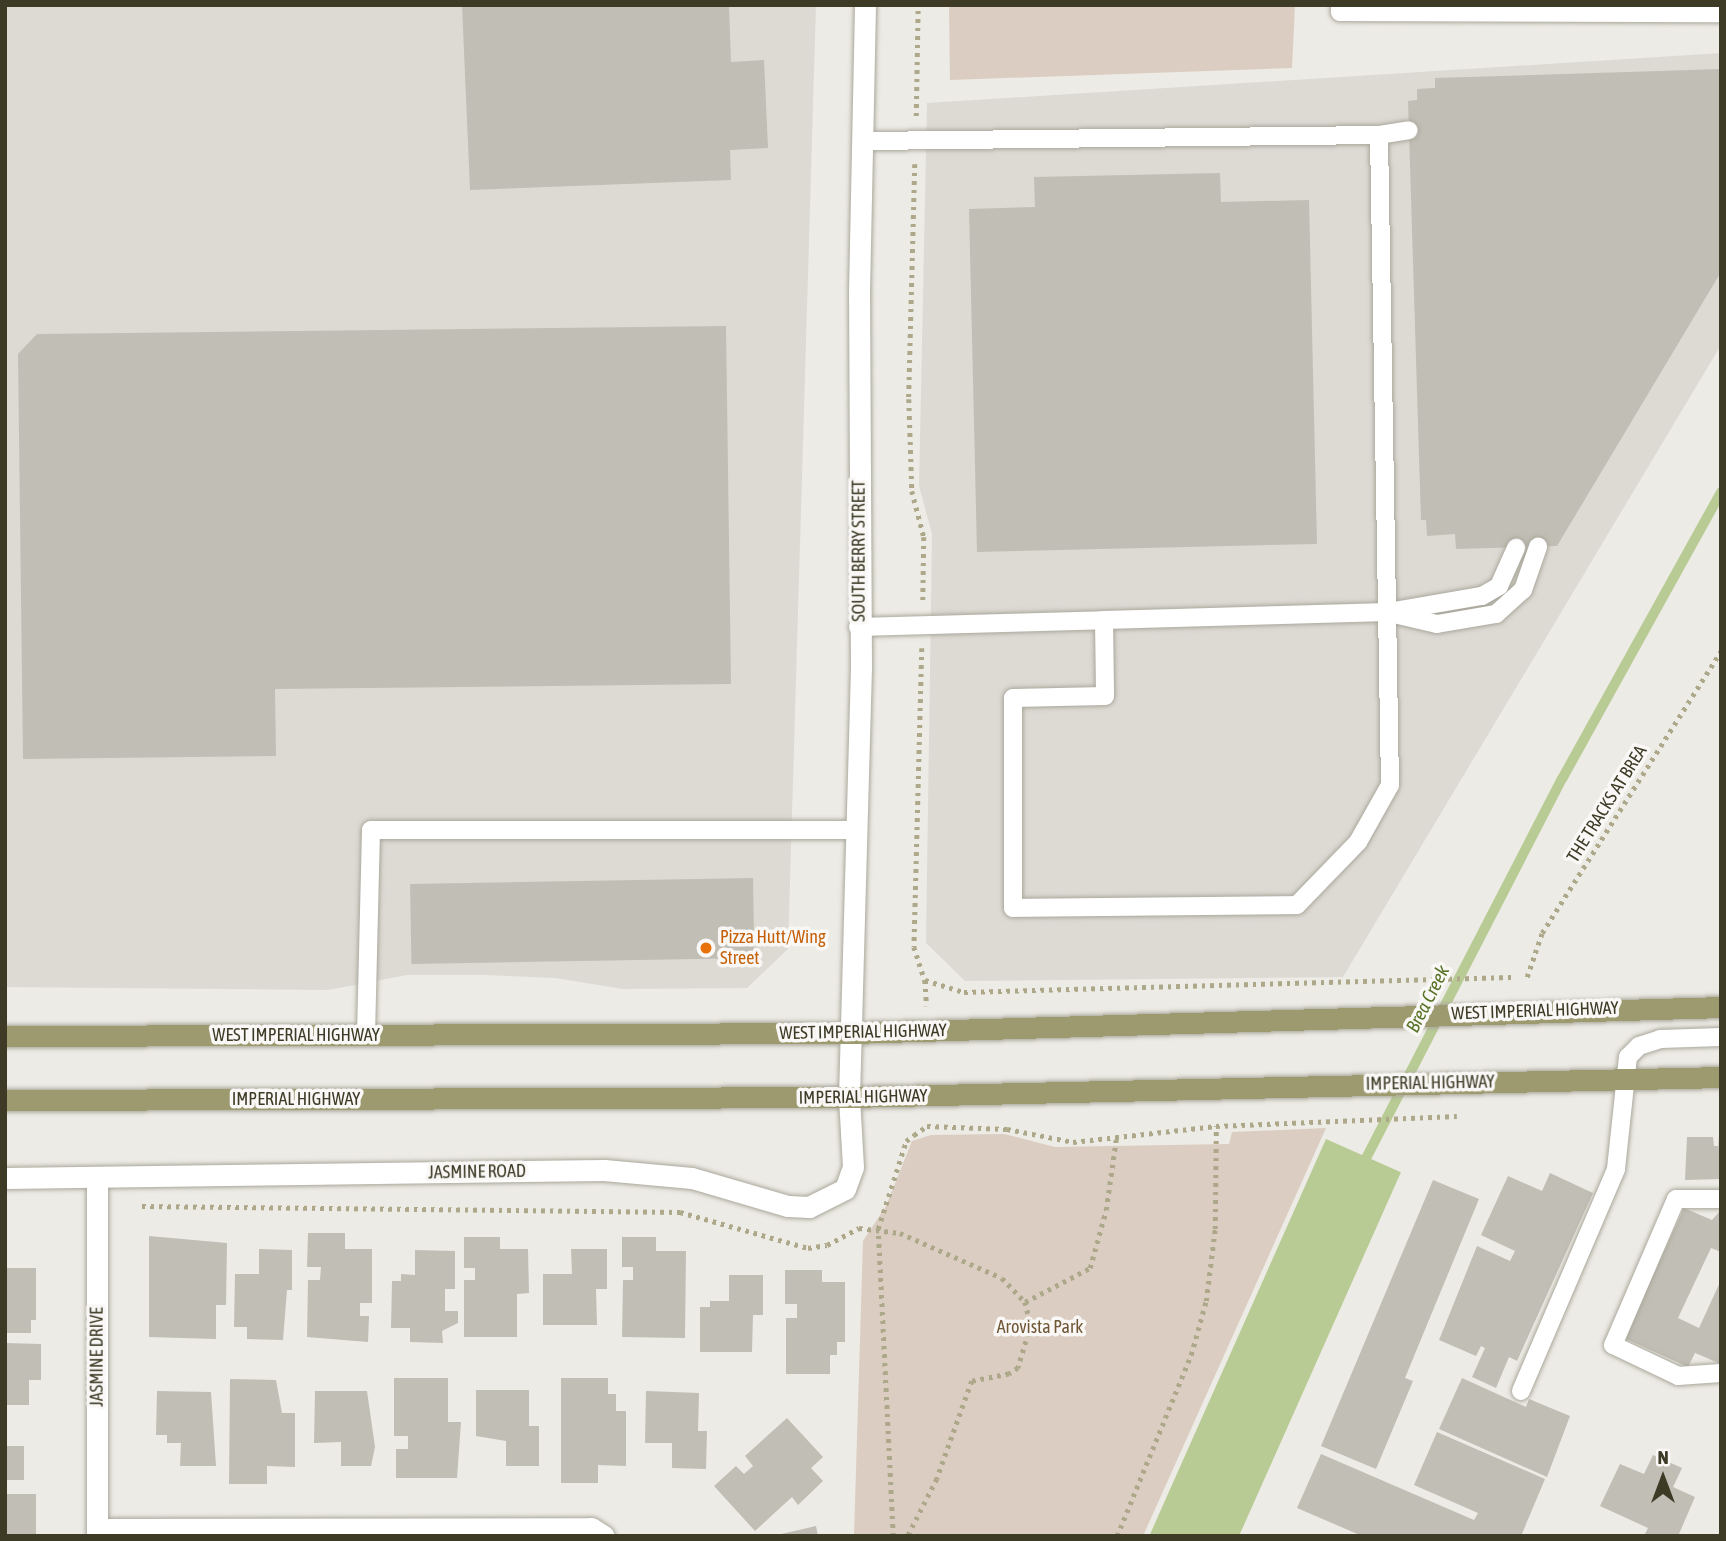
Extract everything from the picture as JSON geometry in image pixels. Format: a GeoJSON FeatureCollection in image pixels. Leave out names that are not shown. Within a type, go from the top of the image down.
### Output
{"type":"FeatureCollection","features":[{"type":"Feature","properties":{"kind":"main road","name":"WEST IMPERIAL HIGHWAY"},"geometry":{"type":"LineString","coordinates":[[5,1036],[852,1033],[1303,1020],[1499,1011],[1721,1007]]}},
{"type":"Feature","properties":{"kind":"main road","name":"IMPERIAL HIGHWAY"},"geometry":{"type":"LineString","coordinates":[[5,1100],[849,1097],[1721,1077]]}},
{"type":"Feature","properties":{"kind":"street","name":"SOUTH BERRY STREET"},"geometry":{"type":"LineString","coordinates":[[849,1097],[857,830],[865,5]]}},
{"type":"Feature","properties":{"kind":"street","name":"JASMINE ROAD"},"geometry":{"type":"LineString","coordinates":[[5,1178],[604,1170],[692,1178],[788,1206],[809,1207],[845,1189],[853,1167],[849,1097]]}},
{"type":"Feature","properties":{"kind":"street","name":"JASMINE DRIVE"},"geometry":{"type":"LineString","coordinates":[[97,1178],[97,1532]]}},
{"type":"Feature","properties":{"kind":"street"},"geometry":{"type":"LineString","coordinates":[[97,1532],[591,1528],[604,1536]]}},
{"type":"Feature","properties":{"kind":"lane"},"geometry":{"type":"LineString","coordinates":[[1340,5],[1340,12],[1721,13]]}},
{"type":"Feature","properties":{"kind":"lane"},"geometry":{"type":"LineString","coordinates":[[863,141],[1379,135],[1409,130]]}},
{"type":"Feature","properties":{"kind":"lane"},"geometry":{"type":"LineString","coordinates":[[1104,620],[1105,696],[1013,698],[1013,908],[1297,905],[1358,842],[1390,785],[1379,135]]}},
{"type":"Feature","properties":{"kind":"lane"},"geometry":{"type":"LineString","coordinates":[[1388,612],[1437,624],[1496,614],[1523,590],[1538,547]]}},
{"type":"Feature","properties":{"kind":"lane"},"geometry":{"type":"LineString","coordinates":[[858,627],[1388,612],[1482,596],[1499,586],[1516,548]]}},
{"type":"Feature","properties":{"kind":"lane"},"geometry":{"type":"LineString","coordinates":[[366,1035],[371,830],[857,830]]}},
{"type":"Feature","properties":{"kind":"lane"},"geometry":{"type":"LineString","coordinates":[[1521,1391],[1616,1169],[1628,1057],[1639,1046],[1660,1039],[1721,1037]]}},
{"type":"Feature","properties":{"kind":"lane"},"geometry":{"type":"LineString","coordinates":[[1721,1199],[1676,1199],[1613,1345],[1678,1376],[1721,1373]]}},
{"type":"Feature","properties":{"kind":"path","name":"THE TRACKS AT BREA"},"geometry":{"type":"LineString","coordinates":[[1527,977],[1542,933],[1721,651]]}},
{"type":"Feature","properties":{"kind":"path"},"geometry":{"type":"LineString","coordinates":[[1342,985],[1512,977]]}},
{"type":"Feature","properties":{"kind":"path"},"geometry":{"type":"LineString","coordinates":[[893,1536],[878,1229],[906,1141],[927,1126],[1007,1129],[1073,1142],[1116,1140],[1216,1126],[1457,1116]]}},
{"type":"Feature","properties":{"kind":"path"},"geometry":{"type":"LineString","coordinates":[[1116,1536],[1191,1355],[1206,1301],[1215,1230],[1216,1126]]}},
{"type":"Feature","properties":{"kind":"path"},"geometry":{"type":"LineString","coordinates":[[1025,1302],[1090,1268],[1106,1210],[1116,1140]]}},
{"type":"Feature","properties":{"kind":"path"},"geometry":{"type":"LineString","coordinates":[[97,1205],[339,1212],[680,1212],[808,1248],[827,1245],[859,1228],[900,1233],[1002,1278],[1025,1302],[1031,1325],[1018,1368],[1009,1374],[972,1381],[937,1479],[908,1536]]}},
{"type":"Feature","properties":{"kind":"shaded area"},"geometry":{"type":"Polygon","coordinates":[[[5,5],[816,5],[788,949],[747,988],[623,989],[555,978],[484,975],[407,975],[328,990],[5,987],[5,5]]]}},
{"type":"Feature","properties":{"kind":"shaded area"},"geometry":{"type":"Polygon","coordinates":[[[1721,53],[1721,345],[1343,977],[965,981],[926,943],[932,534],[919,486],[927,103],[1721,53]]]}},
{"type":"Feature","properties":{"kind":"shaded area"},"geometry":{"type":"Polygon","coordinates":[[[1326,1139],[1401,1172],[1239,1536],[1150,1535],[1326,1139]]]}},
{"type":"Feature","properties":{"kind":"green space"},"geometry":{"type":"Polygon","coordinates":[[[949,5],[1295,5],[1292,68],[950,80],[949,5]]]}},
{"type":"Feature","properties":{"kind":"green space","name":"Arovista Park"},"geometry":{"type":"Polygon","coordinates":[[[1326,1128],[1143,1536],[854,1536],[863,1241],[886,1206],[912,1141],[931,1135],[1004,1134],[1055,1147],[1229,1144],[1232,1132],[1326,1128]]]}},
{"type":"Feature","properties":{"kind":"building"},"geometry":{"type":"Polygon","coordinates":[[[462,5],[729,5],[731,62],[764,60],[768,148],[730,150],[731,180],[470,190],[462,5]]]}},
{"type":"Feature","properties":{"kind":"building"},"geometry":{"type":"Polygon","coordinates":[[[1721,69],[1721,272],[1557,546],[1456,549],[1455,534],[1427,536],[1426,520],[1421,520],[1408,101],[1417,100],[1417,89],[1435,88],[1435,78],[1721,69]]]}},
{"type":"Feature","properties":{"kind":"building"},"geometry":{"type":"Polygon","coordinates":[[[1220,173],[1221,202],[1309,200],[1317,544],[977,552],[969,209],[1035,207],[1034,177],[1220,173]]]}},
{"type":"Feature","properties":{"kind":"building"},"geometry":{"type":"Polygon","coordinates":[[[726,326],[731,684],[275,689],[276,756],[23,759],[18,354],[37,334],[726,326]]]}},
{"type":"Feature","properties":{"kind":"building"},"geometry":{"type":"Polygon","coordinates":[[[753,878],[754,958],[411,964],[410,884],[753,878]]]}},
{"type":"Feature","properties":{"kind":"building"},"geometry":{"type":"Polygon","coordinates":[[[1718,1136],[1721,1179],[1685,1180],[1687,1137],[1713,1137],[1714,1146],[1718,1146],[1718,1136]]]}},
{"type":"Feature","properties":{"kind":"building"},"geometry":{"type":"Polygon","coordinates":[[[1550,1173],[1593,1193],[1517,1361],[1509,1357],[1496,1388],[1472,1377],[1485,1348],[1481,1346],[1476,1356],[1439,1340],[1477,1246],[1510,1261],[1515,1251],[1481,1235],[1508,1176],[1542,1191],[1550,1173]]]}},
{"type":"Feature","properties":{"kind":"building"},"geometry":{"type":"Polygon","coordinates":[[[1433,1180],[1479,1199],[1405,1378],[1413,1381],[1376,1469],[1321,1446],[1433,1180]]]}},
{"type":"Feature","properties":{"kind":"building"},"geometry":{"type":"Polygon","coordinates":[[[1684,1208],[1712,1220],[1721,1210],[1721,1252],[1711,1248],[1678,1318],[1699,1328],[1721,1280],[1721,1364],[1695,1353],[1688,1367],[1624,1338],[1684,1208]]]}},
{"type":"Feature","properties":{"kind":"building"},"geometry":{"type":"Polygon","coordinates":[[[308,1233],[345,1233],[345,1249],[372,1249],[372,1303],[360,1303],[360,1316],[369,1316],[368,1342],[307,1337],[308,1280],[320,1280],[321,1267],[307,1267],[308,1233]]]}},
{"type":"Feature","properties":{"kind":"building"},"geometry":{"type":"Polygon","coordinates":[[[149,1236],[227,1243],[226,1305],[216,1305],[216,1339],[149,1337],[149,1236]]]}},
{"type":"Feature","properties":{"kind":"building"},"geometry":{"type":"Polygon","coordinates":[[[464,1237],[500,1237],[500,1249],[528,1249],[529,1293],[517,1294],[517,1337],[464,1337],[464,1280],[475,1280],[475,1268],[464,1268],[464,1237]]]}},
{"type":"Feature","properties":{"kind":"building"},"geometry":{"type":"Polygon","coordinates":[[[622,1237],[656,1237],[656,1251],[686,1251],[685,1338],[622,1337],[623,1280],[633,1280],[633,1267],[622,1267],[622,1237]]]}},
{"type":"Feature","properties":{"kind":"building"},"geometry":{"type":"Polygon","coordinates":[[[259,1249],[292,1250],[292,1290],[287,1290],[283,1340],[247,1339],[247,1327],[234,1327],[235,1274],[259,1274],[259,1249]]]}},
{"type":"Feature","properties":{"kind":"building"},"geometry":{"type":"Polygon","coordinates":[[[571,1249],[607,1249],[607,1289],[596,1289],[597,1325],[543,1325],[543,1274],[572,1274],[571,1249]]]}},
{"type":"Feature","properties":{"kind":"building"},"geometry":{"type":"Polygon","coordinates":[[[415,1250],[455,1251],[455,1289],[445,1289],[445,1311],[458,1311],[458,1323],[442,1331],[443,1343],[410,1342],[410,1328],[391,1328],[392,1281],[401,1281],[401,1274],[415,1275],[415,1250]]]}},
{"type":"Feature","properties":{"kind":"building"},"geometry":{"type":"Polygon","coordinates":[[[5,1268],[36,1268],[36,1320],[31,1320],[31,1333],[5,1333],[5,1268]]]}},
{"type":"Feature","properties":{"kind":"building"},"geometry":{"type":"Polygon","coordinates":[[[785,1270],[822,1270],[822,1282],[845,1282],[845,1342],[837,1342],[837,1355],[830,1355],[830,1374],[786,1374],[786,1318],[797,1318],[797,1304],[785,1304],[785,1270]]]}},
{"type":"Feature","properties":{"kind":"building"},"geometry":{"type":"Polygon","coordinates":[[[729,1275],[763,1275],[763,1315],[753,1315],[752,1352],[700,1352],[700,1307],[710,1307],[710,1301],[729,1301],[729,1275]]]}},
{"type":"Feature","properties":{"kind":"building"},"geometry":{"type":"Polygon","coordinates":[[[5,1343],[41,1344],[41,1380],[29,1380],[29,1405],[5,1405],[5,1343]]]}},
{"type":"Feature","properties":{"kind":"building"},"geometry":{"type":"Polygon","coordinates":[[[394,1378],[448,1378],[448,1422],[461,1422],[457,1478],[396,1478],[396,1449],[408,1449],[408,1436],[394,1436],[394,1378]]]}},
{"type":"Feature","properties":{"kind":"building"},"geometry":{"type":"Polygon","coordinates":[[[561,1378],[608,1378],[608,1394],[616,1394],[616,1411],[626,1411],[626,1466],[598,1465],[598,1483],[561,1483],[561,1378]]]}},
{"type":"Feature","properties":{"kind":"building"},"geometry":{"type":"Polygon","coordinates":[[[1462,1378],[1526,1407],[1529,1399],[1570,1416],[1547,1477],[1439,1429],[1462,1378]]]}},
{"type":"Feature","properties":{"kind":"building"},"geometry":{"type":"Polygon","coordinates":[[[230,1379],[276,1380],[282,1413],[295,1413],[295,1467],[267,1466],[267,1484],[229,1484],[230,1379]]]}},
{"type":"Feature","properties":{"kind":"building"},"geometry":{"type":"Polygon","coordinates":[[[476,1390],[529,1390],[529,1426],[539,1426],[539,1466],[506,1466],[506,1441],[476,1436],[476,1390]]]}},
{"type":"Feature","properties":{"kind":"building"},"geometry":{"type":"Polygon","coordinates":[[[157,1391],[211,1392],[216,1466],[180,1466],[181,1443],[167,1443],[167,1435],[156,1435],[157,1391]]]}},
{"type":"Feature","properties":{"kind":"building"},"geometry":{"type":"Polygon","coordinates":[[[315,1391],[367,1391],[375,1447],[371,1466],[341,1466],[341,1442],[314,1443],[315,1391]]]}},
{"type":"Feature","properties":{"kind":"building"},"geometry":{"type":"Polygon","coordinates":[[[646,1391],[699,1393],[698,1431],[707,1431],[706,1469],[672,1468],[672,1443],[645,1443],[646,1391]]]}},
{"type":"Feature","properties":{"kind":"building"},"geometry":{"type":"Polygon","coordinates":[[[787,1418],[823,1457],[811,1468],[823,1481],[798,1505],[792,1497],[755,1531],[714,1486],[736,1466],[744,1474],[753,1466],[745,1456],[787,1418]]]}},
{"type":"Feature","properties":{"kind":"building"},"geometry":{"type":"Polygon","coordinates":[[[1437,1432],[1545,1479],[1521,1536],[1362,1536],[1297,1508],[1321,1454],[1474,1520],[1478,1513],[1414,1485],[1437,1432]]]}},
{"type":"Feature","properties":{"kind":"building"},"geometry":{"type":"Polygon","coordinates":[[[5,1446],[24,1446],[24,1480],[5,1480],[5,1446]]]}},
{"type":"Feature","properties":{"kind":"building"},"geometry":{"type":"Polygon","coordinates":[[[1653,1455],[1682,1468],[1673,1487],[1695,1497],[1679,1534],[1684,1536],[1644,1536],[1648,1528],[1600,1506],[1620,1464],[1644,1474],[1653,1455]]]}},
{"type":"Feature","properties":{"kind":"building"},"geometry":{"type":"Polygon","coordinates":[[[7,1494],[36,1494],[36,1536],[7,1536],[7,1494]]]}},
{"type":"Feature","properties":{"kind":"building"},"geometry":{"type":"Polygon","coordinates":[[[816,1526],[818,1536],[777,1536],[777,1535],[816,1526]]]}},
{"type":"Feature","properties":{"kind":"waterway","name":"Brea Creek"},"geometry":{"type":"LineString","coordinates":[[1361,1168],[1562,779],[1721,492]]}},
{"type":"Feature","properties":{"kind":"place","name":"Pizza Hutt/Wing Street"},"geometry":{"type":"Point","coordinates":[706,948]}}]}
